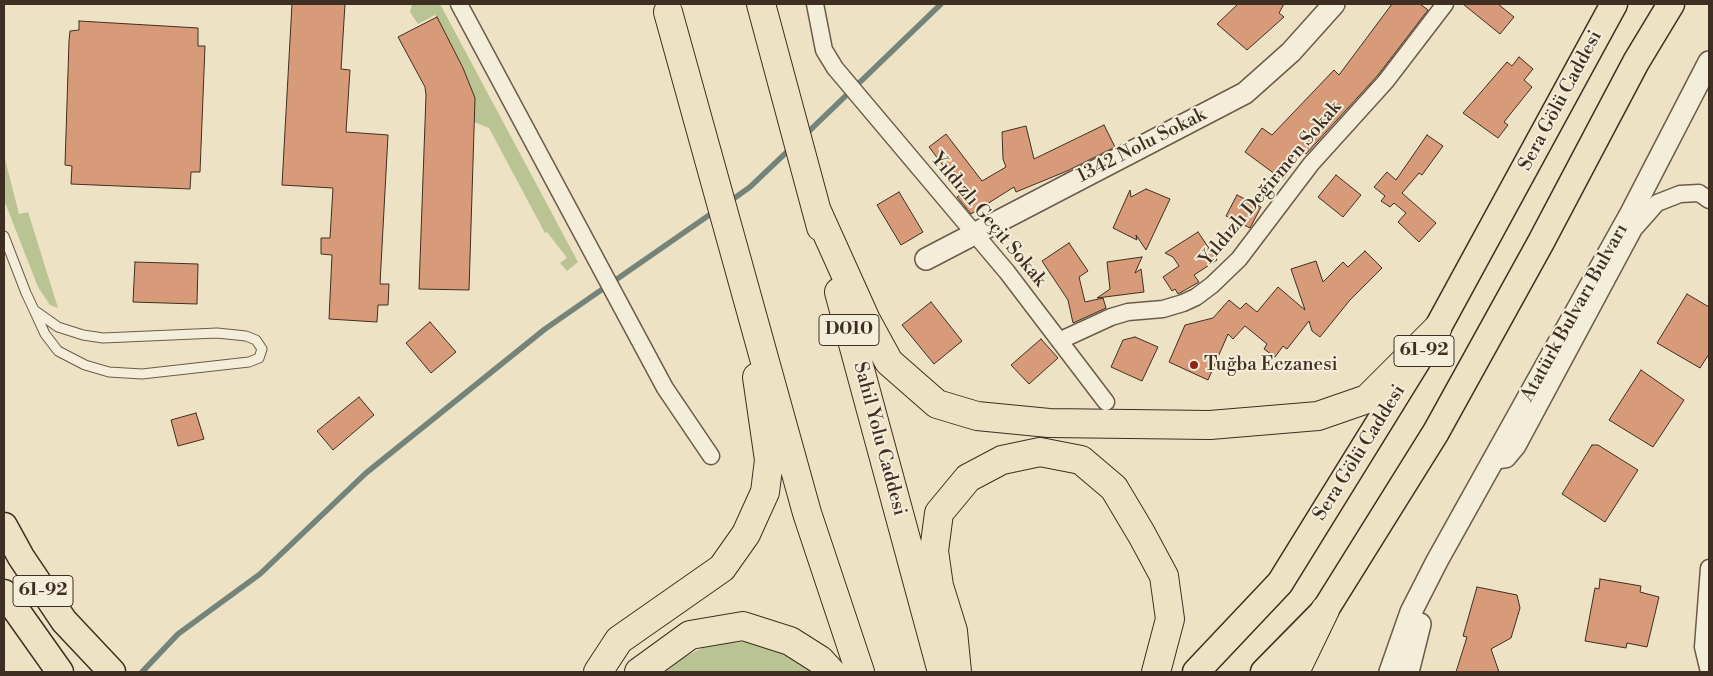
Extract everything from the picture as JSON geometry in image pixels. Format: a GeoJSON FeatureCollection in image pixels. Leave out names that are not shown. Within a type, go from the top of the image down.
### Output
{"type":"FeatureCollection","features":[{"type":"Feature","properties":{"kind":"highway","name":"Sahil Yolu Caddesi"},"geometry":{"type":"LineString","coordinates":[[761,4],[942,672]]}},
{"type":"Feature","properties":{"kind":"highway"},"geometry":{"type":"LineString","coordinates":[[668,12],[808,513],[860,672]]}},
{"type":"Feature","properties":{"kind":"highway"},"geometry":{"type":"LineString","coordinates":[[816,209],[866,320],[889,362],[937,404],[977,416],[1048,423],[1210,426],[1318,416],[1367,398],[1438,329]]}},
{"type":"Feature","properties":{"kind":"highway"},"geometry":{"type":"LineString","coordinates":[[598,672],[619,640],[722,568],[746,534],[765,492],[769,460],[760,413],[748,295]]}},
{"type":"Feature","properties":{"kind":"highway"},"geometry":{"type":"LineString","coordinates":[[957,672],[953,631],[938,586],[934,551],[939,513],[968,478],[1002,460],[1040,452],[1080,460],[1114,488],[1164,576],[1170,618],[1156,672]]}},
{"type":"Feature","properties":{"kind":"highway"},"geometry":{"type":"LineString","coordinates":[[1295,672],[1325,610]]}},
{"type":"Feature","properties":{"kind":"highway"},"geometry":{"type":"LineString","coordinates":[[639,672],[690,635],[743,626],[790,640],[820,660],[831,672]]}},
{"type":"Feature","properties":{"kind":"main road","name":"Sera Gölü Caddesi"},"geometry":{"type":"LineString","coordinates":[[1196,672],[1280,583],[1438,329],[1614,4]]}},
{"type":"Feature","properties":{"kind":"main road","name":"61-92"},"geometry":{"type":"LineString","coordinates":[[1264,672],[1325,610],[1436,432],[1541,242],[1636,62],[1671,4]]}},
{"type":"Feature","properties":{"kind":"main road","name":"61-92"},"geometry":{"type":"LineString","coordinates":[[4,526],[21,557],[64,621],[112,672]]}},
{"type":"Feature","properties":{"kind":"main road","name":"61-92"},"geometry":{"type":"LineString","coordinates":[[4,593],[58,670]]}},
{"type":"Feature","properties":{"kind":"street"},"geometry":{"type":"LineString","coordinates":[[459,4],[665,388],[711,456]]}},
{"type":"Feature","properties":{"kind":"street","name":"Yıldızlı Geçit Sokak"},"geometry":{"type":"LineString","coordinates":[[815,4],[824,50],[835,68],[1008,272],[1106,402]]}},
{"type":"Feature","properties":{"kind":"street","name":"1342 Nolu Sokak"},"geometry":{"type":"LineString","coordinates":[[926,259],[1245,93],[1291,52],[1334,4]]}},
{"type":"Feature","properties":{"kind":"street","name":"Yıldızlı Değirmen Sokak"},"geometry":{"type":"LineString","coordinates":[[1061,340],[1111,317],[1128,312],[1163,309],[1183,303],[1196,298],[1212,285],[1239,259],[1312,164],[1386,81],[1445,4]]}},
{"type":"Feature","properties":{"kind":"street","name":"Atatürk Bulvarı Bulvarı"},"geometry":{"type":"LineString","coordinates":[[1390,672],[1412,612],[1437,561],[1630,213],[1709,62]]}},
{"type":"Feature","properties":{"kind":"street"},"geometry":{"type":"LineString","coordinates":[[1492,461],[1507,458],[1517,447],[1634,229],[1656,203],[1680,194],[1699,193],[1709,200]]}},
{"type":"Feature","properties":{"kind":"street","name":"Atatürk Bulvarı Bulvarı"},"geometry":{"type":"LineString","coordinates":[[1408,672],[1437,561]]}},
{"type":"Feature","properties":{"kind":"street"},"geometry":{"type":"LineString","coordinates":[[1709,568],[1703,647],[1709,672]]}},
{"type":"Feature","properties":{"kind":"lane"},"geometry":{"type":"LineString","coordinates":[[4,236],[34,310],[45,334],[58,351],[85,365],[109,372],[142,374],[249,362],[259,358],[262,349],[256,340],[246,336],[217,334],[103,338],[83,335],[58,327],[34,310]]}},
{"type":"Feature","properties":{"kind":"green space"},"geometry":{"type":"Polygon","coordinates":[[[412,4],[440,4],[578,262],[567,271],[560,263],[567,258],[547,232],[545,233],[489,128],[474,122],[475,98],[437,17],[435,15],[418,24],[410,12],[412,4]]]}},
{"type":"Feature","properties":{"kind":"green space"},"geometry":{"type":"Polygon","coordinates":[[[4,155],[19,214],[28,212],[58,308],[50,305],[38,287],[4,200],[4,155]]]}},
{"type":"Feature","properties":{"kind":"green space"},"geometry":{"type":"Polygon","coordinates":[[[770,643],[814,672],[665,672],[674,663],[709,644],[770,643]]]}},
{"type":"Feature","properties":{"kind":"building"},"geometry":{"type":"Polygon","coordinates":[[[292,4],[345,4],[341,69],[350,70],[346,132],[388,135],[380,284],[389,284],[388,305],[378,305],[377,322],[329,319],[332,255],[321,254],[321,238],[330,238],[333,188],[282,185],[292,4]]]}},
{"type":"Feature","properties":{"kind":"building"},"geometry":{"type":"Polygon","coordinates":[[[1238,4],[1284,4],[1279,13],[1284,17],[1247,50],[1217,24],[1238,4]]]}},
{"type":"Feature","properties":{"kind":"building"},"geometry":{"type":"Polygon","coordinates":[[[1392,4],[1420,4],[1428,10],[1378,75],[1306,154],[1304,151],[1283,180],[1245,152],[1262,128],[1272,135],[1334,70],[1339,75],[1392,4]]]}},
{"type":"Feature","properties":{"kind":"building"},"geometry":{"type":"Polygon","coordinates":[[[1463,4],[1498,4],[1514,17],[1500,34],[1463,4]]]}},
{"type":"Feature","properties":{"kind":"building"},"geometry":{"type":"Polygon","coordinates":[[[437,17],[463,68],[475,98],[469,290],[419,289],[426,95],[425,87],[398,37],[437,17]]]}},
{"type":"Feature","properties":{"kind":"building"},"geometry":{"type":"Polygon","coordinates":[[[79,21],[198,28],[198,46],[205,46],[200,172],[191,172],[190,189],[71,184],[72,166],[65,165],[69,41],[70,31],[79,30],[79,21]]]}},
{"type":"Feature","properties":{"kind":"building"},"geometry":{"type":"Polygon","coordinates":[[[1519,57],[1533,69],[1524,80],[1532,87],[1504,122],[1508,125],[1498,138],[1463,113],[1507,62],[1512,66],[1519,57]]]}},
{"type":"Feature","properties":{"kind":"building"},"geometry":{"type":"Polygon","coordinates":[[[1104,125],[1115,147],[1067,171],[1016,192],[1014,187],[971,214],[957,197],[964,193],[929,147],[946,134],[982,181],[1006,167],[1003,159],[1002,132],[1026,126],[1034,159],[1104,125]]]}},
{"type":"Feature","properties":{"kind":"building"},"geometry":{"type":"Polygon","coordinates":[[[1427,135],[1443,146],[1422,175],[1419,173],[1402,193],[1436,223],[1419,242],[1398,222],[1406,213],[1394,203],[1390,207],[1381,201],[1385,196],[1374,187],[1387,172],[1396,180],[1427,135]]]}},
{"type":"Feature","properties":{"kind":"building"},"geometry":{"type":"Polygon","coordinates":[[[1336,175],[1361,195],[1343,217],[1318,197],[1336,175]]]}},
{"type":"Feature","properties":{"kind":"building"},"geometry":{"type":"Polygon","coordinates":[[[1146,189],[1170,199],[1146,250],[1136,235],[1137,240],[1113,228],[1130,190],[1131,197],[1146,189]]]}},
{"type":"Feature","properties":{"kind":"building"},"geometry":{"type":"Polygon","coordinates":[[[899,192],[923,232],[901,245],[877,205],[899,192]]]}},
{"type":"Feature","properties":{"kind":"building"},"geometry":{"type":"Polygon","coordinates":[[[1237,195],[1261,207],[1250,228],[1226,216],[1237,195]]]}},
{"type":"Feature","properties":{"kind":"building"},"geometry":{"type":"Polygon","coordinates":[[[1198,232],[1217,260],[1194,275],[1199,282],[1178,294],[1175,289],[1172,291],[1163,277],[1179,266],[1173,257],[1165,253],[1198,232]]]}},
{"type":"Feature","properties":{"kind":"building"},"geometry":{"type":"Polygon","coordinates":[[[1069,243],[1088,271],[1079,277],[1085,302],[1103,298],[1106,308],[1073,323],[1068,300],[1042,261],[1069,243]]]}},
{"type":"Feature","properties":{"kind":"building"},"geometry":{"type":"Polygon","coordinates":[[[1365,251],[1382,268],[1350,300],[1320,337],[1312,331],[1309,321],[1287,349],[1283,346],[1275,357],[1264,349],[1267,344],[1245,326],[1233,339],[1228,334],[1208,380],[1169,362],[1185,325],[1213,318],[1229,300],[1240,309],[1246,303],[1257,312],[1278,287],[1305,310],[1291,269],[1316,261],[1323,282],[1343,262],[1348,267],[1365,251]]]}},
{"type":"Feature","properties":{"kind":"building"},"geometry":{"type":"Polygon","coordinates":[[[1142,257],[1135,273],[1141,269],[1144,292],[1097,298],[1110,289],[1107,262],[1142,257]]]}},
{"type":"Feature","properties":{"kind":"building"},"geometry":{"type":"Polygon","coordinates":[[[135,262],[198,264],[197,304],[133,302],[135,262]]]}},
{"type":"Feature","properties":{"kind":"building"},"geometry":{"type":"Polygon","coordinates":[[[1687,294],[1709,307],[1709,354],[1700,368],[1657,343],[1687,294]]]}},
{"type":"Feature","properties":{"kind":"building"},"geometry":{"type":"Polygon","coordinates":[[[931,302],[962,341],[934,364],[902,325],[931,302]]]}},
{"type":"Feature","properties":{"kind":"building"},"geometry":{"type":"Polygon","coordinates":[[[430,322],[456,352],[431,373],[406,343],[430,322]]]}},
{"type":"Feature","properties":{"kind":"building"},"geometry":{"type":"Polygon","coordinates":[[[1135,337],[1158,347],[1142,381],[1111,367],[1123,340],[1135,337]]]}},
{"type":"Feature","properties":{"kind":"building"},"geometry":{"type":"Polygon","coordinates":[[[1041,339],[1058,358],[1029,384],[1011,365],[1041,339]]]}},
{"type":"Feature","properties":{"kind":"building"},"geometry":{"type":"Polygon","coordinates":[[[1641,370],[1684,400],[1653,447],[1609,420],[1641,370]]]}},
{"type":"Feature","properties":{"kind":"building"},"geometry":{"type":"Polygon","coordinates":[[[359,397],[374,415],[333,450],[317,431],[359,397]]]}},
{"type":"Feature","properties":{"kind":"building"},"geometry":{"type":"Polygon","coordinates":[[[196,413],[204,439],[178,446],[171,420],[196,413]]]}},
{"type":"Feature","properties":{"kind":"building"},"geometry":{"type":"Polygon","coordinates":[[[1592,445],[1598,445],[1638,470],[1605,522],[1562,494],[1592,445]]]}},
{"type":"Feature","properties":{"kind":"building"},"geometry":{"type":"Polygon","coordinates":[[[1600,579],[1641,586],[1640,592],[1659,597],[1647,647],[1627,643],[1626,648],[1585,641],[1595,588],[1599,589],[1600,579]]]}},
{"type":"Feature","properties":{"kind":"building"},"geometry":{"type":"Polygon","coordinates":[[[1477,587],[1517,595],[1520,608],[1511,638],[1491,649],[1499,672],[1456,672],[1467,637],[1463,636],[1477,587]]]}},
{"type":"Feature","properties":{"kind":"waterway"},"geometry":{"type":"LineString","coordinates":[[804,136],[941,4]]}},
{"type":"Feature","properties":{"kind":"waterway"},"geometry":{"type":"LineString","coordinates":[[729,202],[750,187],[792,147]]}},
{"type":"Feature","properties":{"kind":"waterway"},"geometry":{"type":"LineString","coordinates":[[142,672],[178,634],[260,574],[366,473],[545,329],[715,211]]}},
{"type":"Feature","properties":{"kind":"place","name":"Tuğba Eczanesi"},"geometry":{"type":"Point","coordinates":[1194,365]}}]}
